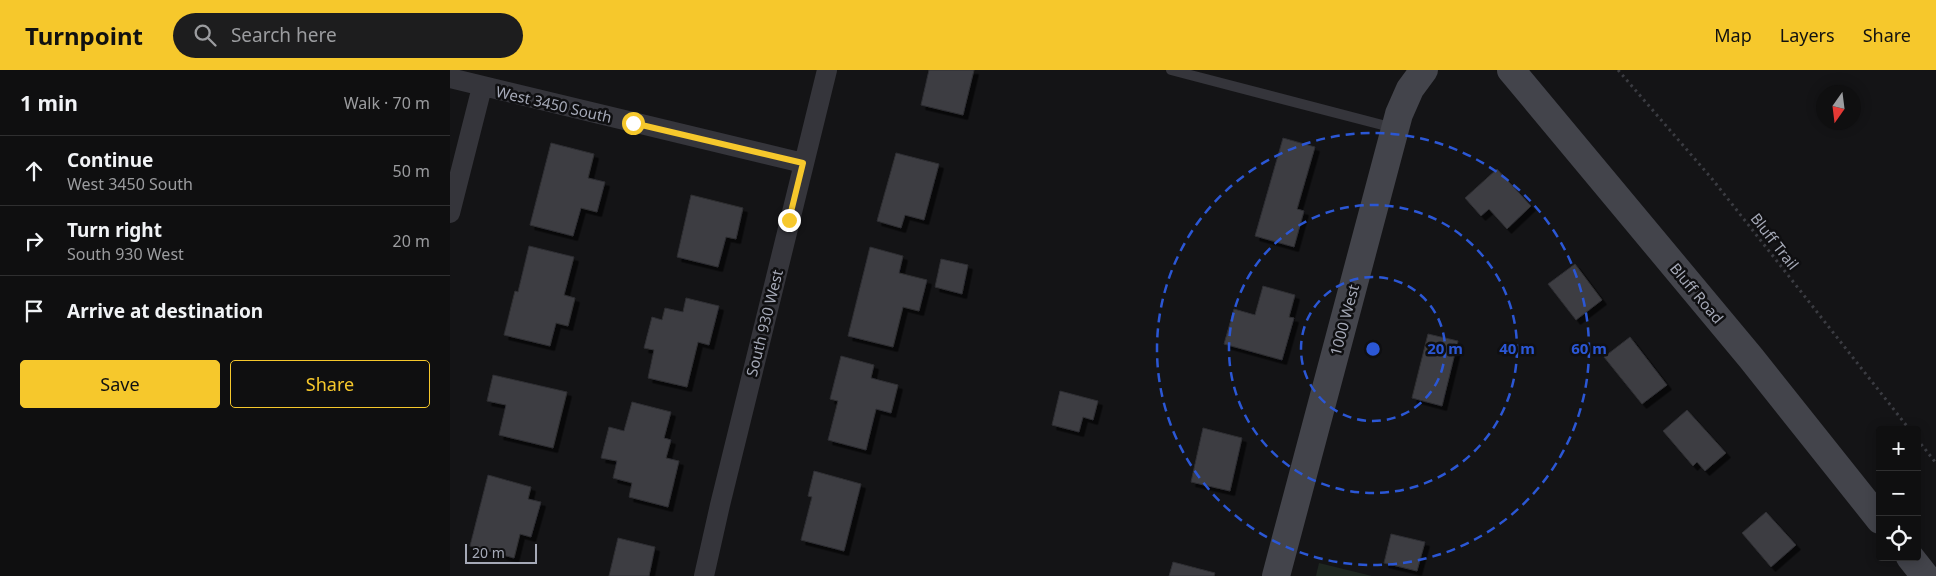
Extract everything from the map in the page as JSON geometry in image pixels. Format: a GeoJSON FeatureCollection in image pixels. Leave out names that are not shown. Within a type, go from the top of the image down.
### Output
{"type":"FeatureCollection","features":[{"type":"Feature","properties":{"kind":"main road","name":"1000 West"},"geometry":{"type":"LineString","coordinates":[[1276,576],[1395,128],[1404,101],[1424,70]]}},
{"type":"Feature","properties":{"kind":"main road","name":"Bluff Road"},"geometry":{"type":"LineString","coordinates":[[1512,70],[1751,358],[1877,516]]}},
{"type":"Feature","properties":{"kind":"main road"},"geometry":{"type":"LineString","coordinates":[[1913,561],[1925,576]]}},
{"type":"Feature","properties":{"kind":"street","name":"South 930 West"},"geometry":{"type":"LineString","coordinates":[[704,576],[827,70]]}},
{"type":"Feature","properties":{"kind":"street","name":"West 3450 South"},"geometry":{"type":"LineString","coordinates":[[450,78],[803,163]]}},
{"type":"Feature","properties":{"kind":"street"},"geometry":{"type":"LineString","coordinates":[[450,213],[482,87]]}},
{"type":"Feature","properties":{"kind":"lane"},"geometry":{"type":"LineString","coordinates":[[1171,70],[1395,128]]}},
{"type":"Feature","properties":{"kind":"path","name":"Bluff Trail"},"geometry":{"type":"LineString","coordinates":[[1618,70],[1713,180],[1907,426]]}},
{"type":"Feature","properties":{"kind":"path"},"geometry":{"type":"LineString","coordinates":[[1921,444],[1936,463]]}},
{"type":"Feature","properties":{"kind":"shaded area"},"geometry":{"type":"Polygon","coordinates":[[[1319,563],[1372,576],[1316,576],[1319,563]]]}},
{"type":"Feature","properties":{"kind":"building"},"geometry":{"type":"Polygon","coordinates":[[[929,70],[974,70],[963,115],[921,105],[929,70]]]}},
{"type":"Feature","properties":{"kind":"building"},"geometry":{"type":"Polygon","coordinates":[[[1283,138],[1315,147],[1297,209],[1304,211],[1294,247],[1255,236],[1283,138]]]}},
{"type":"Feature","properties":{"kind":"building"},"geometry":{"type":"Polygon","coordinates":[[[551,143],[594,154],[588,178],[605,182],[597,212],[581,208],[573,236],[530,225],[551,143]]]}},
{"type":"Feature","properties":{"kind":"building"},"geometry":{"type":"Polygon","coordinates":[[[896,153],[939,164],[924,220],[905,215],[901,228],[877,221],[896,153]]]}},
{"type":"Feature","properties":{"kind":"building"},"geometry":{"type":"Polygon","coordinates":[[[1497,169],[1531,206],[1507,229],[1489,209],[1481,216],[1465,198],[1497,169]]]}},
{"type":"Feature","properties":{"kind":"building"},"geometry":{"type":"Polygon","coordinates":[[[691,195],[743,208],[736,239],[726,237],[718,267],[677,257],[691,195]]]}},
{"type":"Feature","properties":{"kind":"building"},"geometry":{"type":"Polygon","coordinates":[[[529,246],[574,257],[564,295],[575,298],[568,326],[556,323],[550,346],[504,335],[515,291],[518,292],[529,246]]]}},
{"type":"Feature","properties":{"kind":"building"},"geometry":{"type":"Polygon","coordinates":[[[870,247],[903,256],[899,273],[927,280],[919,311],[903,307],[893,347],[848,336],[870,247]]]}},
{"type":"Feature","properties":{"kind":"building"},"geometry":{"type":"Polygon","coordinates":[[[941,259],[968,265],[962,294],[935,287],[941,259]]]}},
{"type":"Feature","properties":{"kind":"building"},"geometry":{"type":"Polygon","coordinates":[[[1575,264],[1602,300],[1576,320],[1548,284],[1575,264]]]}},
{"type":"Feature","properties":{"kind":"building"},"geometry":{"type":"Polygon","coordinates":[[[1263,286],[1295,295],[1289,317],[1294,318],[1282,360],[1224,344],[1234,309],[1255,315],[1263,286]]]}},
{"type":"Feature","properties":{"kind":"building"},"geometry":{"type":"Polygon","coordinates":[[[686,298],[719,306],[709,345],[698,342],[687,387],[648,378],[654,350],[644,348],[652,317],[662,320],[665,308],[683,312],[686,298]]]}},
{"type":"Feature","properties":{"kind":"building"},"geometry":{"type":"Polygon","coordinates":[[[1428,334],[1458,341],[1442,406],[1412,398],[1428,334]]]}},
{"type":"Feature","properties":{"kind":"building"},"geometry":{"type":"Polygon","coordinates":[[[1630,337],[1667,385],[1642,404],[1604,357],[1630,337]]]}},
{"type":"Feature","properties":{"kind":"building"},"geometry":{"type":"Polygon","coordinates":[[[841,356],[874,365],[871,378],[898,385],[891,413],[876,409],[866,450],[828,440],[838,401],[830,399],[841,356]]]}},
{"type":"Feature","properties":{"kind":"building"},"geometry":{"type":"Polygon","coordinates":[[[493,375],[567,392],[553,448],[499,435],[506,405],[487,401],[493,375]]]}},
{"type":"Feature","properties":{"kind":"building"},"geometry":{"type":"Polygon","coordinates":[[[1060,391],[1098,401],[1093,420],[1083,417],[1079,432],[1052,425],[1060,391]]]}},
{"type":"Feature","properties":{"kind":"building"},"geometry":{"type":"Polygon","coordinates":[[[632,402],[671,412],[664,438],[671,440],[666,458],[679,461],[668,507],[629,497],[632,483],[613,478],[617,461],[601,458],[609,427],[624,431],[632,402]]]}},
{"type":"Feature","properties":{"kind":"building"},"geometry":{"type":"Polygon","coordinates":[[[1687,410],[1726,453],[1705,471],[1697,462],[1693,466],[1663,431],[1687,410]]]}},
{"type":"Feature","properties":{"kind":"building"},"geometry":{"type":"Polygon","coordinates":[[[1203,428],[1242,438],[1230,491],[1191,482],[1203,428]]]}},
{"type":"Feature","properties":{"kind":"building"},"geometry":{"type":"Polygon","coordinates":[[[814,471],[861,484],[844,551],[801,540],[812,497],[808,496],[814,471]]]}},
{"type":"Feature","properties":{"kind":"building"},"geometry":{"type":"Polygon","coordinates":[[[488,475],[531,487],[528,499],[541,502],[531,537],[520,534],[514,558],[470,546],[488,475]]]}},
{"type":"Feature","properties":{"kind":"building"},"geometry":{"type":"Polygon","coordinates":[[[1766,512],[1796,545],[1771,567],[1742,533],[1766,512]]]}},
{"type":"Feature","properties":{"kind":"building"},"geometry":{"type":"Polygon","coordinates":[[[1391,534],[1425,542],[1417,571],[1384,563],[1391,534]]]}},
{"type":"Feature","properties":{"kind":"building"},"geometry":{"type":"Polygon","coordinates":[[[618,538],[655,547],[649,576],[609,576],[618,538]]]}},
{"type":"Feature","properties":{"kind":"building"},"geometry":{"type":"Polygon","coordinates":[[[1173,562],[1215,573],[1214,576],[1169,576],[1173,562]]]}},
{"type":"Feature","properties":{"kind":"route"},"geometry":{"type":"LineString","coordinates":[[633,123],[803,163],[789,220]]}}]}
